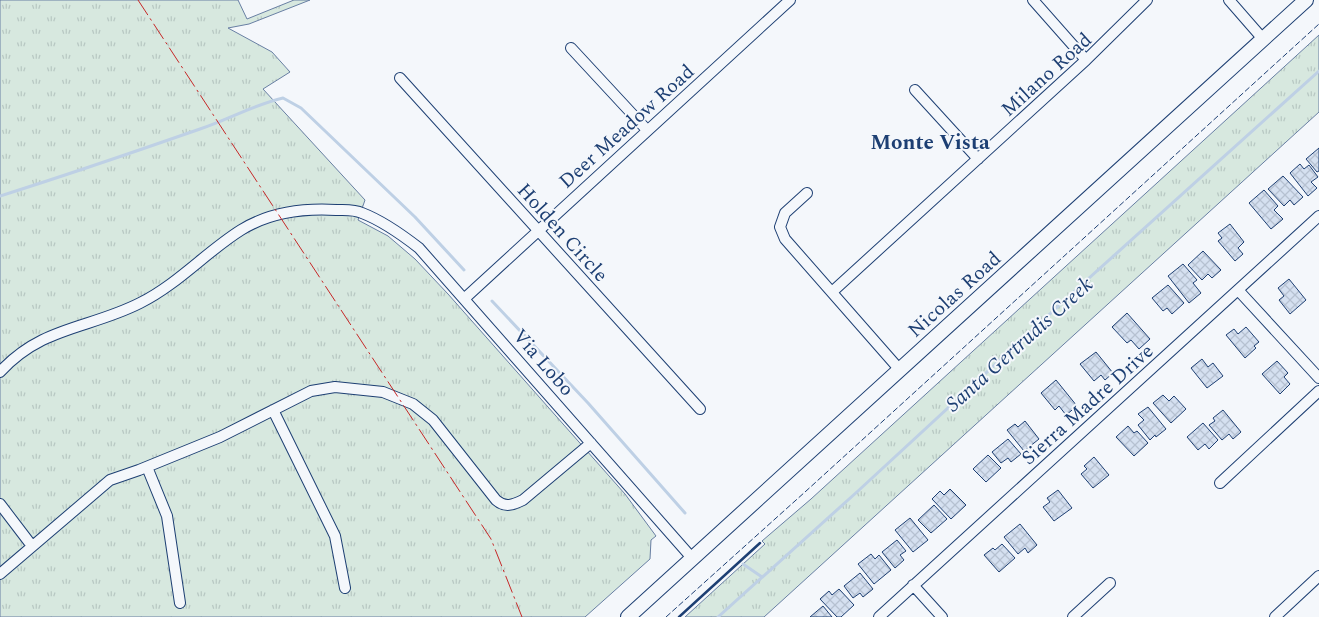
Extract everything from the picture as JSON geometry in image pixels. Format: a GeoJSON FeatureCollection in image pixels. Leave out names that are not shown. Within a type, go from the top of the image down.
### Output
{"type":"FeatureCollection","features":[{"type":"Feature","properties":{"kind":"main road","name":"Nicolas Road"},"geometry":{"type":"LineString","coordinates":[[628,617],[1306,0]]}},
{"type":"Feature","properties":{"kind":"street","name":"Deer Meadow Road"},"geometry":{"type":"LineString","coordinates":[[464,299],[790,0]]}},
{"type":"Feature","properties":{"kind":"street"},"geometry":{"type":"LineString","coordinates":[[1033,0],[1086,60]]}},
{"type":"Feature","properties":{"kind":"street","name":"Milano Road"},"geometry":{"type":"LineString","coordinates":[[832,292],[1086,60],[1147,0]]}},
{"type":"Feature","properties":{"kind":"street"},"geometry":{"type":"LineString","coordinates":[[1229,0],[1263,39]]}},
{"type":"Feature","properties":{"kind":"street"},"geometry":{"type":"LineString","coordinates":[[571,48],[647,130]]}},
{"type":"Feature","properties":{"kind":"street","name":"Holden Circle"},"geometry":{"type":"LineString","coordinates":[[400,78],[700,409]]}},
{"type":"Feature","properties":{"kind":"street"},"geometry":{"type":"LineString","coordinates":[[915,90],[978,160]]}},
{"type":"Feature","properties":{"kind":"street"},"geometry":{"type":"LineString","coordinates":[[807,193],[785,213],[780,227],[785,239],[900,370]]}},
{"type":"Feature","properties":{"kind":"street","name":"Via Lobo"},"geometry":{"type":"LineString","coordinates":[[0,372],[29,347],[56,333],[109,316],[141,303],[166,287],[242,229],[262,220],[293,210],[352,210],[360,212],[400,233],[419,248],[692,558]]}},
{"type":"Feature","properties":{"kind":"street","name":"Sierra Madre Drive"},"geometry":{"type":"LineString","coordinates":[[879,617],[1319,216]]}},
{"type":"Feature","properties":{"kind":"street"},"geometry":{"type":"LineString","coordinates":[[1238,290],[1319,378]]}},
{"type":"Feature","properties":{"kind":"street"},"geometry":{"type":"LineString","coordinates":[[0,574],[110,480],[220,437],[311,391],[335,387],[382,392],[413,404],[433,420],[496,500],[502,505],[512,505],[523,500],[591,442]]}},
{"type":"Feature","properties":{"kind":"street"},"geometry":{"type":"LineString","coordinates":[[1220,483],[1319,391]]}},
{"type":"Feature","properties":{"kind":"street"},"geometry":{"type":"LineString","coordinates":[[273,410],[335,536],[345,588]]}},
{"type":"Feature","properties":{"kind":"street"},"geometry":{"type":"LineString","coordinates":[[147,467],[167,516],[180,603]]}},
{"type":"Feature","properties":{"kind":"street"},"geometry":{"type":"LineString","coordinates":[[0,504],[32,546]]}},
{"type":"Feature","properties":{"kind":"street"},"geometry":{"type":"LineString","coordinates":[[1274,617],[1319,576]]}},
{"type":"Feature","properties":{"kind":"street"},"geometry":{"type":"LineString","coordinates":[[1073,617],[1110,583]]}},
{"type":"Feature","properties":{"kind":"street"},"geometry":{"type":"LineString","coordinates":[[914,585],[942,617]]}},
{"type":"Feature","properties":{"kind":"green space"},"geometry":{"type":"Polygon","coordinates":[[[0,0],[238,0],[247,19],[294,0],[310,0],[249,24],[228,28],[272,52],[290,72],[263,89],[365,200],[358,220],[388,236],[415,259],[625,494],[656,536],[651,540],[650,559],[585,617],[0,617],[0,0]]]}},
{"type":"Feature","properties":{"kind":"green space"},"geometry":{"type":"Polygon","coordinates":[[[1319,35],[1319,112],[764,617],[685,617],[765,544],[762,541],[811,499],[1319,35]]]}},
{"type":"Feature","properties":{"kind":"building"},"geometry":{"type":"Polygon","coordinates":[[[1319,148],[1319,171],[1317,172],[1306,159],[1319,148]]]}},
{"type":"Feature","properties":{"kind":"building"},"geometry":{"type":"Polygon","coordinates":[[[1300,164],[1304,169],[1309,165],[1318,177],[1311,182],[1317,188],[1308,196],[1290,173],[1300,164]]]}},
{"type":"Feature","properties":{"kind":"building"},"geometry":{"type":"Polygon","coordinates":[[[1283,176],[1303,197],[1294,205],[1290,200],[1284,206],[1268,189],[1283,176]]]}},
{"type":"Feature","properties":{"kind":"building"},"geometry":{"type":"Polygon","coordinates":[[[1264,190],[1278,206],[1274,210],[1283,219],[1271,229],[1249,203],[1264,190]]]}},
{"type":"Feature","properties":{"kind":"building"},"geometry":{"type":"Polygon","coordinates":[[[1230,224],[1244,242],[1238,248],[1243,254],[1235,261],[1218,241],[1222,238],[1218,233],[1230,224]]]}},
{"type":"Feature","properties":{"kind":"building"},"geometry":{"type":"Polygon","coordinates":[[[1203,251],[1221,270],[1212,278],[1208,274],[1202,280],[1188,265],[1203,251]]]}},
{"type":"Feature","properties":{"kind":"building"},"geometry":{"type":"Polygon","coordinates":[[[1183,264],[1197,280],[1193,283],[1201,293],[1189,303],[1168,276],[1183,264]]]}},
{"type":"Feature","properties":{"kind":"building"},"geometry":{"type":"Polygon","coordinates":[[[1289,279],[1306,300],[1290,314],[1279,300],[1284,296],[1278,288],[1289,279]]]}},
{"type":"Feature","properties":{"kind":"building"},"geometry":{"type":"Polygon","coordinates":[[[1168,285],[1184,303],[1172,314],[1167,308],[1163,311],[1152,298],[1168,285]]]}},
{"type":"Feature","properties":{"kind":"building"},"geometry":{"type":"Polygon","coordinates":[[[1127,313],[1150,339],[1139,349],[1131,340],[1127,343],[1112,327],[1127,313]]]}},
{"type":"Feature","properties":{"kind":"building"},"geometry":{"type":"Polygon","coordinates":[[[1246,327],[1259,342],[1254,346],[1256,348],[1245,358],[1226,335],[1234,329],[1238,334],[1246,327]]]}},
{"type":"Feature","properties":{"kind":"building"},"geometry":{"type":"Polygon","coordinates":[[[1096,352],[1113,373],[1105,380],[1101,375],[1094,381],[1080,364],[1096,352]]]}},
{"type":"Feature","properties":{"kind":"building"},"geometry":{"type":"Polygon","coordinates":[[[1202,359],[1208,367],[1213,363],[1223,376],[1207,388],[1191,368],[1202,359]]]}},
{"type":"Feature","properties":{"kind":"building"},"geometry":{"type":"Polygon","coordinates":[[[1277,361],[1288,373],[1284,377],[1290,384],[1280,394],[1262,374],[1277,361]]]}},
{"type":"Feature","properties":{"kind":"building"},"geometry":{"type":"Polygon","coordinates":[[[1056,380],[1077,406],[1066,415],[1059,406],[1055,410],[1041,393],[1056,380]]]}},
{"type":"Feature","properties":{"kind":"building"},"geometry":{"type":"Polygon","coordinates":[[[1163,395],[1169,401],[1174,396],[1186,409],[1171,423],[1153,403],[1163,395]]]}},
{"type":"Feature","properties":{"kind":"building"},"geometry":{"type":"Polygon","coordinates":[[[1148,407],[1166,429],[1150,440],[1138,425],[1144,420],[1138,414],[1148,407]]]}},
{"type":"Feature","properties":{"kind":"building"},"geometry":{"type":"Polygon","coordinates":[[[1223,410],[1241,432],[1233,439],[1229,434],[1222,440],[1209,425],[1215,421],[1213,418],[1223,410]]]}},
{"type":"Feature","properties":{"kind":"building"},"geometry":{"type":"Polygon","coordinates":[[[1025,421],[1039,439],[1024,451],[1007,430],[1015,424],[1018,427],[1025,421]]]}},
{"type":"Feature","properties":{"kind":"building"},"geometry":{"type":"Polygon","coordinates":[[[1203,423],[1218,440],[1209,449],[1205,444],[1198,450],[1187,437],[1203,423]]]}},
{"type":"Feature","properties":{"kind":"building"},"geometry":{"type":"Polygon","coordinates":[[[1128,426],[1134,433],[1137,431],[1148,443],[1134,456],[1116,437],[1128,426]]]}},
{"type":"Feature","properties":{"kind":"building"},"geometry":{"type":"Polygon","coordinates":[[[1008,439],[1021,454],[1011,462],[1008,458],[1001,463],[992,452],[1008,439]]]}},
{"type":"Feature","properties":{"kind":"building"},"geometry":{"type":"Polygon","coordinates":[[[988,455],[1001,468],[986,482],[973,469],[988,455]]]}},
{"type":"Feature","properties":{"kind":"building"},"geometry":{"type":"Polygon","coordinates":[[[1094,457],[1109,475],[1093,488],[1081,474],[1087,469],[1084,466],[1094,457]]]}},
{"type":"Feature","properties":{"kind":"building"},"geometry":{"type":"Polygon","coordinates":[[[950,489],[966,505],[951,519],[932,499],[940,491],[944,495],[950,489]]]}},
{"type":"Feature","properties":{"kind":"building"},"geometry":{"type":"Polygon","coordinates":[[[1058,490],[1072,508],[1054,521],[1043,507],[1050,502],[1047,498],[1058,490]]]}},
{"type":"Feature","properties":{"kind":"building"},"geometry":{"type":"Polygon","coordinates":[[[934,505],[947,519],[931,533],[918,520],[934,505]]]}},
{"type":"Feature","properties":{"kind":"building"},"geometry":{"type":"Polygon","coordinates":[[[910,518],[928,540],[913,552],[895,530],[910,518]]]}},
{"type":"Feature","properties":{"kind":"building"},"geometry":{"type":"Polygon","coordinates":[[[1020,524],[1037,545],[1028,553],[1025,548],[1018,554],[1004,537],[1020,524]]]}},
{"type":"Feature","properties":{"kind":"building"},"geometry":{"type":"Polygon","coordinates":[[[897,540],[906,551],[900,555],[904,560],[895,568],[882,552],[897,540]]]}},
{"type":"Feature","properties":{"kind":"building"},"geometry":{"type":"Polygon","coordinates":[[[1002,544],[1015,558],[999,572],[984,555],[1002,544]]]}},
{"type":"Feature","properties":{"kind":"building"},"geometry":{"type":"Polygon","coordinates":[[[871,554],[875,559],[879,555],[891,570],[874,584],[858,564],[871,554]]]}},
{"type":"Feature","properties":{"kind":"building"},"geometry":{"type":"Polygon","coordinates":[[[860,573],[873,589],[863,597],[860,593],[853,598],[844,586],[860,573]]]}},
{"type":"Feature","properties":{"kind":"building"},"geometry":{"type":"Polygon","coordinates":[[[839,589],[854,605],[841,617],[837,617],[820,599],[829,591],[832,595],[839,589]]]}},
{"type":"Feature","properties":{"kind":"building"},"geometry":{"type":"Polygon","coordinates":[[[823,606],[832,617],[810,617],[823,606]]]}},
{"type":"Feature","properties":{"kind":"waterway","name":"Santa Gertrudis Creek"},"geometry":{"type":"LineString","coordinates":[[718,617],[1319,71]]}},
{"type":"Feature","properties":{"kind":"waterway"},"geometry":{"type":"LineString","coordinates":[[0,196],[175,138],[262,104],[283,98],[301,108],[415,217],[464,270]]}},
{"type":"Feature","properties":{"kind":"waterway"},"geometry":{"type":"LineString","coordinates":[[492,301],[588,403],[685,513]]}},
{"type":"Feature","properties":{"kind":"waterway"},"geometry":{"type":"LineString","coordinates":[[743,564],[762,577]]}},
{"type":"Feature","properties":{"kind":"fence"},"geometry":{"type":"LineString","coordinates":[[666,617],[1319,24]]}},
{"type":"Feature","properties":{"kind":"wall"},"geometry":{"type":"LineString","coordinates":[[679,617],[760,543]]}},
{"type":"Feature","properties":{"kind":"power"},"geometry":{"type":"LineString","coordinates":[[138,0],[491,539],[522,617]]}},
{"type":"Feature","properties":{"kind":"district","name":"Monte Vista"},"geometry":{"type":"Point","coordinates":[930,142]}}]}
